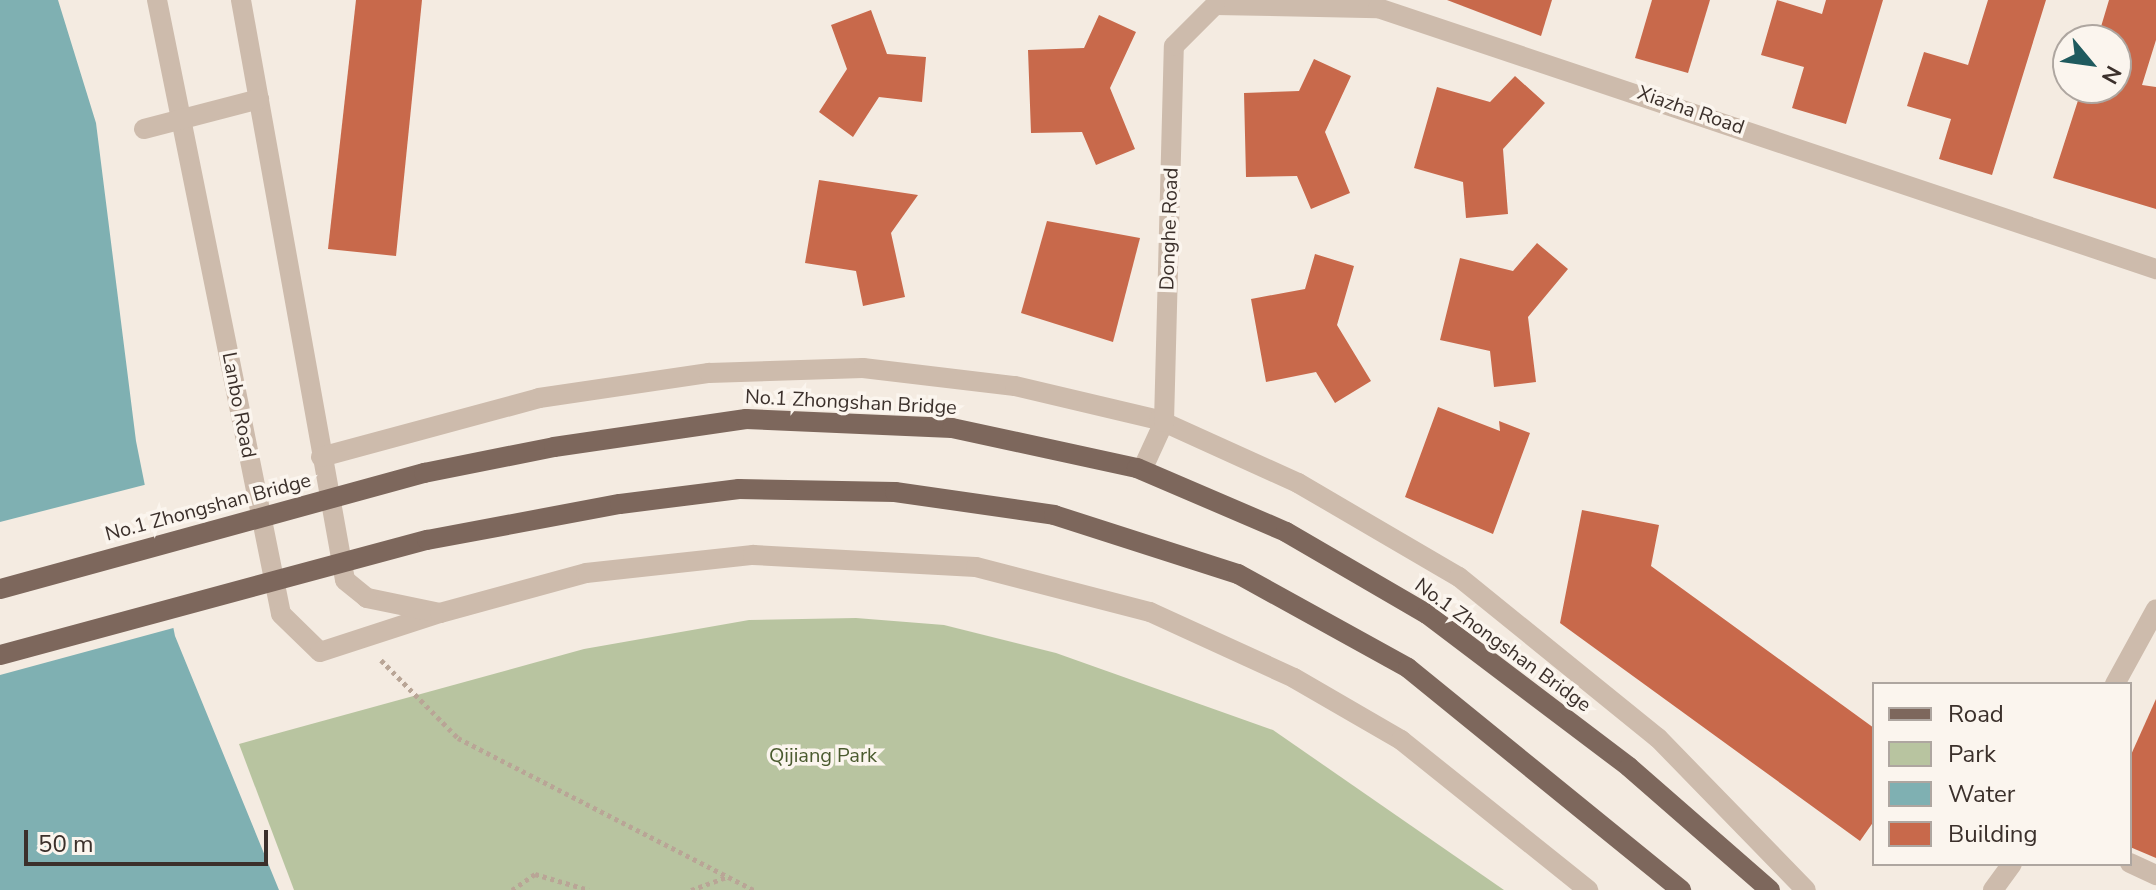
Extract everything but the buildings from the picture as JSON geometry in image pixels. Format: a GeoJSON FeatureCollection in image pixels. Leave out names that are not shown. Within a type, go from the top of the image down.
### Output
{"type":"FeatureCollection","features":[{"type":"Feature","properties":{"kind":"main road","name":"No.1 Zhongshan Bridge"},"geometry":{"type":"LineString","coordinates":[[0,589],[424,473],[746,419],[952,428],[1142,470],[1286,532],[1427,614],[1629,767],[1770,890]]}},
{"type":"Feature","properties":{"kind":"main road"},"geometry":{"type":"LineString","coordinates":[[0,655],[427,540],[620,504],[739,489],[895,492],[1054,515],[1238,574],[1408,668],[1681,890]]}},
{"type":"Feature","properties":{"kind":"street","name":"Lanbo Road"},"geometry":{"type":"LineString","coordinates":[[157,0],[281,614],[320,652],[440,613],[586,573],[753,555],[976,567],[1150,612],[1294,678],[1401,740],[1588,890]]}},
{"type":"Feature","properties":{"kind":"street"},"geometry":{"type":"LineString","coordinates":[[241,0],[345,580],[367,598],[440,613]]}},
{"type":"Feature","properties":{"kind":"street","name":"Xiazha Road"},"geometry":{"type":"LineString","coordinates":[[1214,3],[1379,4],[2156,269]]}},
{"type":"Feature","properties":{"kind":"street","name":"Donghe Road"},"geometry":{"type":"LineString","coordinates":[[1142,470],[1164,422],[1174,46],[1214,3]]}},
{"type":"Feature","properties":{"kind":"street"},"geometry":{"type":"LineString","coordinates":[[144,129],[259,99]]}},
{"type":"Feature","properties":{"kind":"street"},"geometry":{"type":"LineString","coordinates":[[321,457],[539,398],[709,373],[863,368],[1015,386],[1164,422],[1298,483],[1459,577],[1658,738],[1806,890]]}},
{"type":"Feature","properties":{"kind":"street"},"geometry":{"type":"LineString","coordinates":[[2116,682],[2156,609]]}},
{"type":"Feature","properties":{"kind":"street"},"geometry":{"type":"LineString","coordinates":[[2132,864],[2156,875]]}},
{"type":"Feature","properties":{"kind":"street"},"geometry":{"type":"LineString","coordinates":[[1993,890],[2011,866]]}},
{"type":"Feature","properties":{"kind":"path"},"geometry":{"type":"LineString","coordinates":[[360,639],[458,738],[754,890]]}},
{"type":"Feature","properties":{"kind":"path"},"geometry":{"type":"LineString","coordinates":[[512,890],[535,874],[589,890]]}},
{"type":"Feature","properties":{"kind":"path"},"geometry":{"type":"LineString","coordinates":[[691,890],[728,877]]}},
{"type":"Feature","properties":{"kind":"green space","name":"Qijiang Park"},"geometry":{"type":"Polygon","coordinates":[[[856,618],[944,625],[1056,653],[1273,730],[1504,890],[294,890],[239,744],[584,649],[749,620],[856,618]]]}},
{"type":"Feature","properties":{"kind":"water"},"geometry":{"type":"Polygon","coordinates":[[[0,0],[58,0],[96,123],[136,441],[175,636],[279,890],[0,890],[0,0]]]}},
{"type":"Feature","properties":{"kind":"pier"},"geometry":{"type":"Polygon","coordinates":[[[148,484],[177,627],[0,675],[0,522],[148,484]]]}}]}
